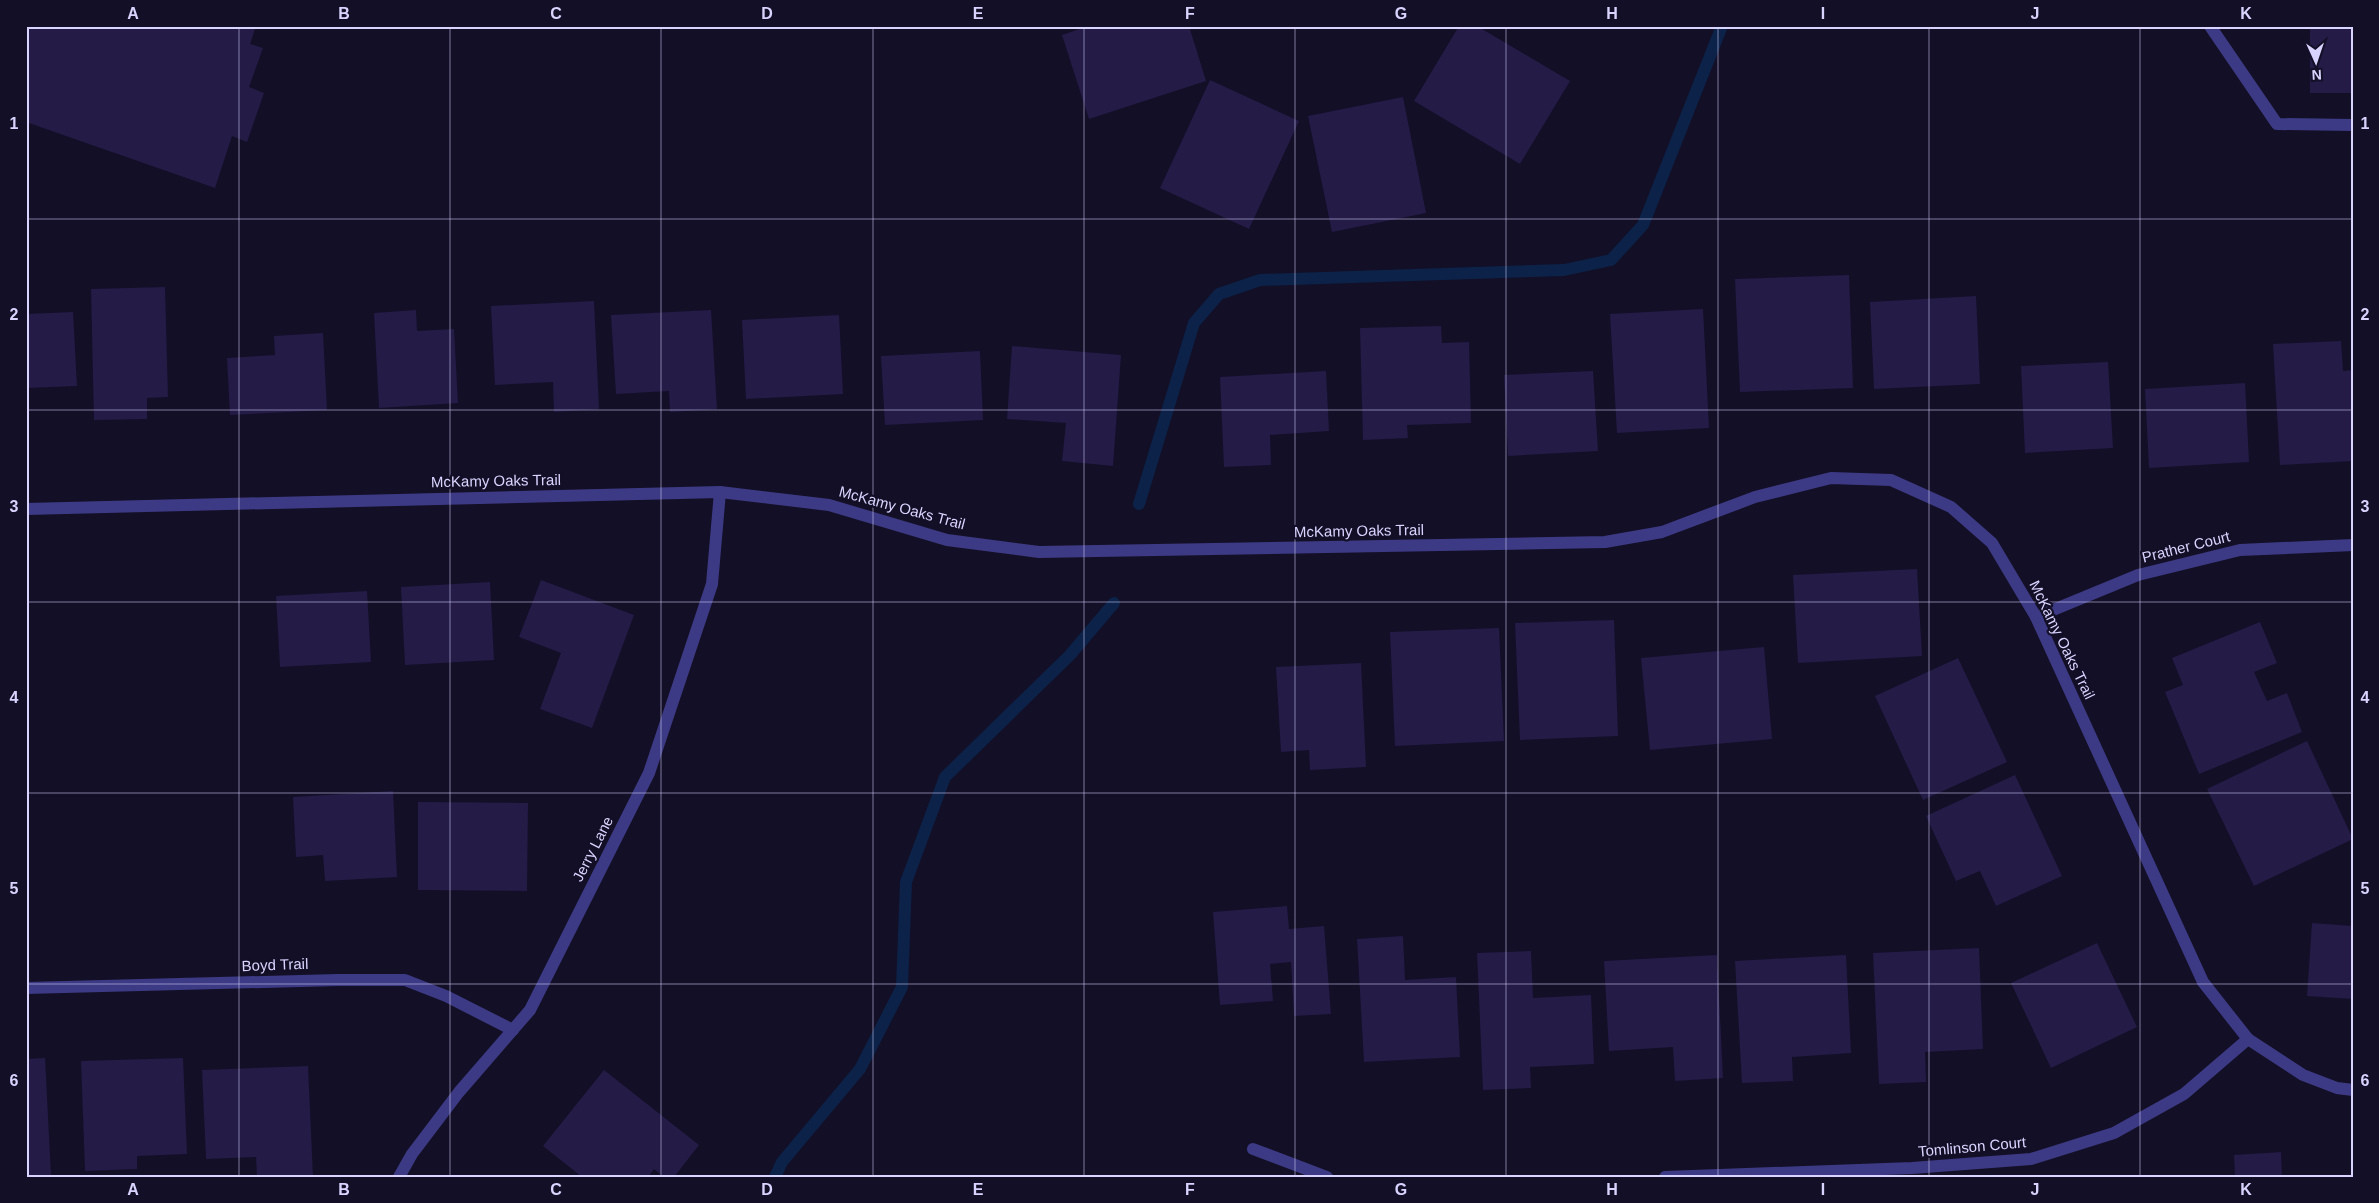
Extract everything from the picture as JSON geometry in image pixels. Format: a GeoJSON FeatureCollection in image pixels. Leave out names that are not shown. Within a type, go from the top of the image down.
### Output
{"type":"FeatureCollection","features":[{"type":"Feature","properties":{"kind":"street"},"geometry":{"type":"LineString","coordinates":[[2210,26],[2277,124],[2353,124]]}},
{"type":"Feature","properties":{"kind":"street","name":"McKamy Oaks Trail"},"geometry":{"type":"LineString","coordinates":[[26,509],[720,492],[829,505],[947,540],[1039,552],[1605,542],[1662,532],[1755,497],[1831,478],[1891,480],[1952,507],[1992,543],[2036,617],[2203,982],[2248,1039],[2303,1075],[2337,1088],[2353,1090]]}},
{"type":"Feature","properties":{"kind":"street","name":"Jerry Lane"},"geometry":{"type":"LineString","coordinates":[[399,1177],[412,1154],[459,1092],[530,1010],[649,773],[712,584],[720,492]]}},
{"type":"Feature","properties":{"kind":"street","name":"Prather Court"},"geometry":{"type":"LineString","coordinates":[[2036,617],[2138,575],[2240,550],[2353,546]]}},
{"type":"Feature","properties":{"kind":"street","name":"Boyd Trail"},"geometry":{"type":"LineString","coordinates":[[26,988],[405,980],[446,996],[513,1030]]}},
{"type":"Feature","properties":{"kind":"street","name":"Tomlinson Court"},"geometry":{"type":"LineString","coordinates":[[1665,1177],[1912,1168],[2031,1159],[2114,1133],[2184,1094],[2248,1039]]}},
{"type":"Feature","properties":{"kind":"street"},"geometry":{"type":"LineString","coordinates":[[1253,1148],[1327,1177]]}},
{"type":"Feature","properties":{"kind":"building"},"geometry":{"type":"Polygon","coordinates":[[[26,26],[256,26],[250,44],[263,48],[249,87],[264,93],[247,142],[232,136],[215,188],[26,122],[26,26]]]}},
{"type":"Feature","properties":{"kind":"building"},"geometry":{"type":"Polygon","coordinates":[[[1088,26],[1189,26],[1206,81],[1089,119],[1062,35],[1088,26]]]}},
{"type":"Feature","properties":{"kind":"building"},"geometry":{"type":"Polygon","coordinates":[[[1459,26],[1477,26],[1570,81],[1520,164],[1414,101],[1459,26]]]}},
{"type":"Feature","properties":{"kind":"building"},"geometry":{"type":"Polygon","coordinates":[[[2310,26],[2353,26],[2353,93],[2310,93],[2310,26]]]}},
{"type":"Feature","properties":{"kind":"building"},"geometry":{"type":"Polygon","coordinates":[[[1210,80],[1299,121],[1249,229],[1160,188],[1210,80]]]}},
{"type":"Feature","properties":{"kind":"building"},"geometry":{"type":"Polygon","coordinates":[[[1403,97],[1426,213],[1332,232],[1308,116],[1403,97]]]}},
{"type":"Feature","properties":{"kind":"building"},"geometry":{"type":"Polygon","coordinates":[[[1849,275],[1853,388],[1740,392],[1735,279],[1849,275]]]}},
{"type":"Feature","properties":{"kind":"building"},"geometry":{"type":"Polygon","coordinates":[[[165,287],[168,397],[147,398],[147,419],[94,420],[91,289],[165,287]]]}},
{"type":"Feature","properties":{"kind":"building"},"geometry":{"type":"Polygon","coordinates":[[[1976,296],[1980,384],[1874,389],[1870,302],[1976,296]]]}},
{"type":"Feature","properties":{"kind":"building"},"geometry":{"type":"Polygon","coordinates":[[[594,301],[599,409],[554,412],[553,382],[495,385],[491,306],[594,301]]]}},
{"type":"Feature","properties":{"kind":"building"},"geometry":{"type":"Polygon","coordinates":[[[1703,309],[1709,428],[1617,433],[1610,314],[1703,309]]]}},
{"type":"Feature","properties":{"kind":"building"},"geometry":{"type":"Polygon","coordinates":[[[416,310],[417,331],[454,329],[458,403],[379,408],[374,313],[416,310]]]}},
{"type":"Feature","properties":{"kind":"building"},"geometry":{"type":"Polygon","coordinates":[[[711,310],[717,409],[670,412],[669,391],[616,394],[611,315],[711,310]]]}},
{"type":"Feature","properties":{"kind":"building"},"geometry":{"type":"Polygon","coordinates":[[[73,312],[77,386],[26,388],[26,314],[73,312]]]}},
{"type":"Feature","properties":{"kind":"building"},"geometry":{"type":"Polygon","coordinates":[[[839,315],[843,394],[746,399],[742,320],[839,315]]]}},
{"type":"Feature","properties":{"kind":"building"},"geometry":{"type":"Polygon","coordinates":[[[1441,326],[1442,343],[1469,342],[1471,423],[1407,425],[1408,438],[1363,440],[1360,328],[1441,326]]]}},
{"type":"Feature","properties":{"kind":"building"},"geometry":{"type":"Polygon","coordinates":[[[323,333],[327,410],[230,415],[227,358],[275,355],[274,336],[323,333]]]}},
{"type":"Feature","properties":{"kind":"building"},"geometry":{"type":"Polygon","coordinates":[[[2341,341],[2343,371],[2353,370],[2353,461],[2280,465],[2273,344],[2341,341]]]}},
{"type":"Feature","properties":{"kind":"building"},"geometry":{"type":"Polygon","coordinates":[[[1012,346],[1121,355],[1113,466],[1062,461],[1066,423],[1007,419],[1012,346]]]}},
{"type":"Feature","properties":{"kind":"building"},"geometry":{"type":"Polygon","coordinates":[[[980,351],[983,420],[885,425],[881,356],[980,351]]]}},
{"type":"Feature","properties":{"kind":"building"},"geometry":{"type":"Polygon","coordinates":[[[2108,362],[2113,448],[2025,453],[2021,366],[2108,362]]]}},
{"type":"Feature","properties":{"kind":"building"},"geometry":{"type":"Polygon","coordinates":[[[1326,371],[1329,431],[1270,435],[1271,465],[1224,467],[1220,377],[1326,371]]]}},
{"type":"Feature","properties":{"kind":"building"},"geometry":{"type":"Polygon","coordinates":[[[1593,371],[1598,451],[1508,456],[1504,375],[1593,371]]]}},
{"type":"Feature","properties":{"kind":"building"},"geometry":{"type":"Polygon","coordinates":[[[2245,383],[2249,462],[2149,468],[2145,389],[2245,383]]]}},
{"type":"Feature","properties":{"kind":"building"},"geometry":{"type":"Polygon","coordinates":[[[1917,569],[1922,656],[1798,663],[1793,575],[1917,569]]]}},
{"type":"Feature","properties":{"kind":"building"},"geometry":{"type":"Polygon","coordinates":[[[541,580],[634,615],[592,728],[540,709],[561,653],[519,637],[541,580]]]}},
{"type":"Feature","properties":{"kind":"building"},"geometry":{"type":"Polygon","coordinates":[[[490,582],[494,660],[405,665],[401,587],[490,582]]]}},
{"type":"Feature","properties":{"kind":"building"},"geometry":{"type":"Polygon","coordinates":[[[367,591],[371,662],[280,667],[276,596],[367,591]]]}},
{"type":"Feature","properties":{"kind":"building"},"geometry":{"type":"Polygon","coordinates":[[[1614,620],[1618,736],[1520,740],[1515,623],[1614,620]]]}},
{"type":"Feature","properties":{"kind":"building"},"geometry":{"type":"Polygon","coordinates":[[[2260,622],[2277,663],[2254,672],[2267,701],[2287,693],[2302,732],[2199,774],[2165,692],[2183,685],[2172,658],[2260,622]]]}},
{"type":"Feature","properties":{"kind":"building"},"geometry":{"type":"Polygon","coordinates":[[[1499,628],[1504,741],[1395,746],[1390,632],[1499,628]]]}},
{"type":"Feature","properties":{"kind":"building"},"geometry":{"type":"Polygon","coordinates":[[[1764,647],[1772,739],[1650,750],[1641,658],[1764,647]]]}},
{"type":"Feature","properties":{"kind":"building"},"geometry":{"type":"Polygon","coordinates":[[[1958,658],[2007,762],[1923,800],[1875,696],[1958,658]]]}},
{"type":"Feature","properties":{"kind":"building"},"geometry":{"type":"Polygon","coordinates":[[[1361,663],[1366,767],[1310,770],[1309,750],[1281,752],[1276,667],[1361,663]]]}},
{"type":"Feature","properties":{"kind":"building"},"geometry":{"type":"Polygon","coordinates":[[[2307,741],[2353,839],[2254,886],[2207,789],[2307,741]]]}},
{"type":"Feature","properties":{"kind":"building"},"geometry":{"type":"Polygon","coordinates":[[[2015,775],[2062,876],[1996,906],[1980,871],[1956,881],[1926,816],[2015,775]]]}},
{"type":"Feature","properties":{"kind":"building"},"geometry":{"type":"Polygon","coordinates":[[[393,791],[397,877],[325,881],[323,855],[296,857],[293,797],[393,791]]]}},
{"type":"Feature","properties":{"kind":"building"},"geometry":{"type":"Polygon","coordinates":[[[418,802],[528,803],[527,891],[418,890],[418,802]]]}},
{"type":"Feature","properties":{"kind":"building"},"geometry":{"type":"Polygon","coordinates":[[[1287,906],[1289,929],[1324,926],[1331,1014],[1294,1016],[1291,962],[1270,964],[1273,1001],[1220,1005],[1213,912],[1287,906]]]}},
{"type":"Feature","properties":{"kind":"building"},"geometry":{"type":"Polygon","coordinates":[[[2312,923],[2353,926],[2353,999],[2307,996],[2312,923]]]}},
{"type":"Feature","properties":{"kind":"building"},"geometry":{"type":"Polygon","coordinates":[[[1403,936],[1405,980],[1456,977],[1460,1057],[1364,1062],[1357,939],[1403,936]]]}},
{"type":"Feature","properties":{"kind":"building"},"geometry":{"type":"Polygon","coordinates":[[[2097,943],[2137,1027],[2051,1068],[2011,983],[2097,943]]]}},
{"type":"Feature","properties":{"kind":"building"},"geometry":{"type":"Polygon","coordinates":[[[1979,948],[1983,1049],[1925,1052],[1926,1082],[1879,1084],[1873,953],[1979,948]]]}},
{"type":"Feature","properties":{"kind":"building"},"geometry":{"type":"Polygon","coordinates":[[[1531,951],[1533,998],[1591,995],[1594,1064],[1530,1067],[1531,1088],[1483,1090],[1477,953],[1531,951]]]}},
{"type":"Feature","properties":{"kind":"building"},"geometry":{"type":"Polygon","coordinates":[[[1717,955],[1723,1078],[1675,1081],[1673,1047],[1609,1051],[1604,961],[1717,955]]]}},
{"type":"Feature","properties":{"kind":"building"},"geometry":{"type":"Polygon","coordinates":[[[1846,955],[1851,1053],[1792,1057],[1793,1081],[1742,1083],[1735,961],[1846,955]]]}},
{"type":"Feature","properties":{"kind":"building"},"geometry":{"type":"Polygon","coordinates":[[[45,1058],[51,1175],[26,1177],[26,1059],[45,1058]]]}},
{"type":"Feature","properties":{"kind":"building"},"geometry":{"type":"Polygon","coordinates":[[[183,1058],[187,1154],[137,1156],[137,1169],[85,1171],[81,1061],[183,1058]]]}},
{"type":"Feature","properties":{"kind":"building"},"geometry":{"type":"Polygon","coordinates":[[[308,1066],[313,1177],[257,1177],[256,1157],[206,1159],[202,1070],[308,1066]]]}},
{"type":"Feature","properties":{"kind":"building"},"geometry":{"type":"Polygon","coordinates":[[[604,1070],[699,1145],[674,1177],[664,1177],[654,1169],[648,1177],[582,1177],[543,1146],[604,1070]]]}},
{"type":"Feature","properties":{"kind":"building"},"geometry":{"type":"Polygon","coordinates":[[[2281,1152],[2282,1177],[2235,1177],[2234,1155],[2281,1152]]]}},
{"type":"Feature","properties":{"kind":"waterway"},"geometry":{"type":"LineString","coordinates":[[1139,504],[1194,323],[1219,294],[1260,280],[1564,270],[1611,260],[1643,225],[1722,26]]}},
{"type":"Feature","properties":{"kind":"waterway"},"geometry":{"type":"LineString","coordinates":[[775,1177],[782,1162],[860,1069],[902,987],[906,882],[945,777],[1070,655],[1114,603]]}}]}
